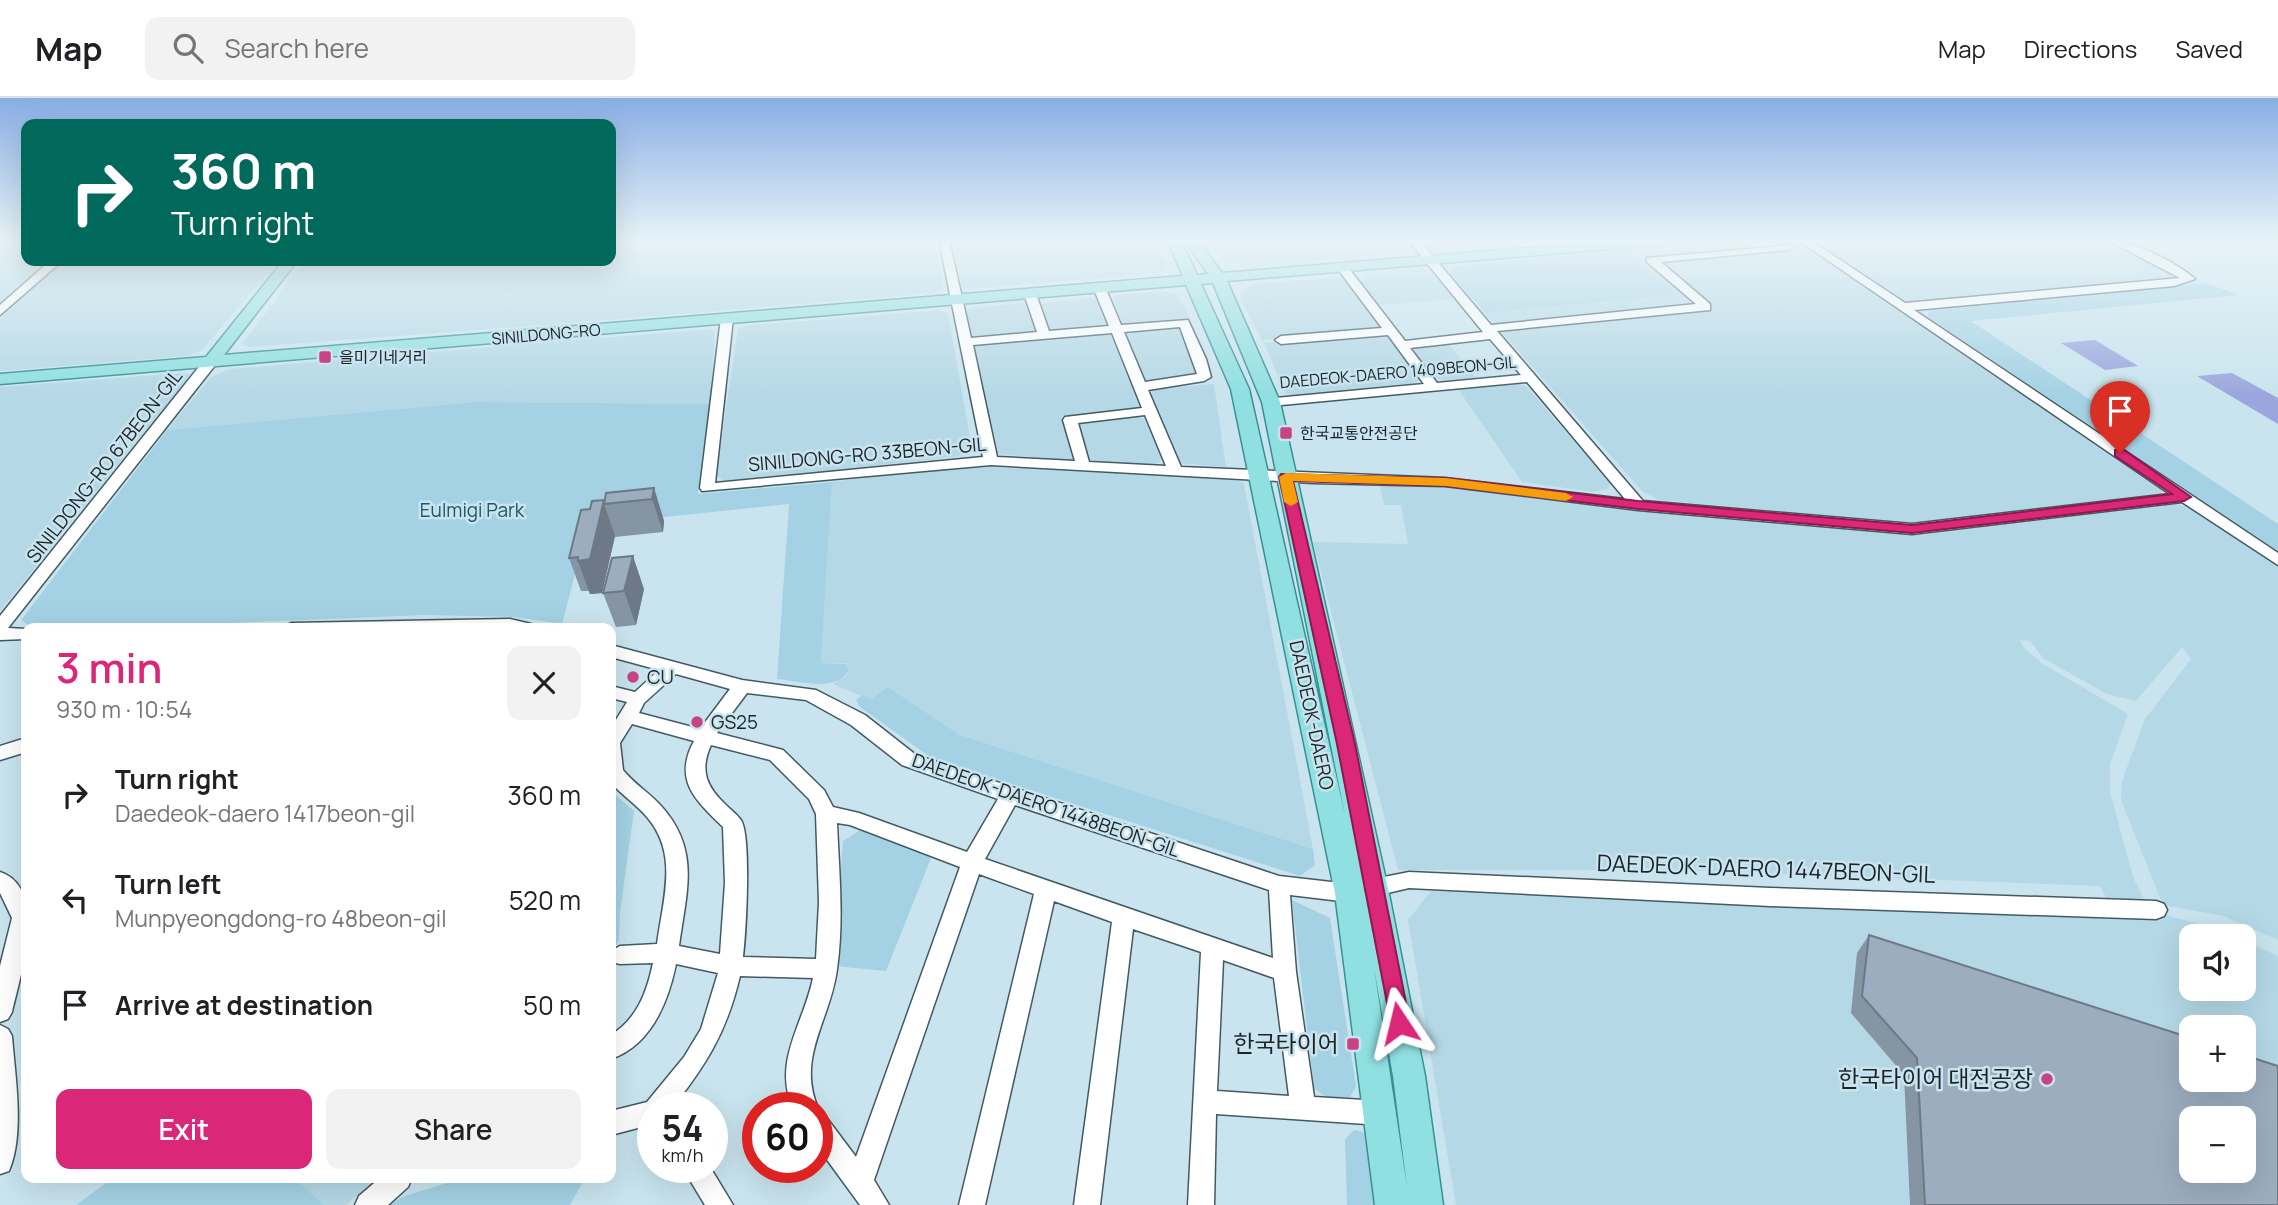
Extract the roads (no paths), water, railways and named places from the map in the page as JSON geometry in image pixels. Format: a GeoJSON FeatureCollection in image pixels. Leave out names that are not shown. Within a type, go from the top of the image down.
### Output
{"type":"FeatureCollection","features":[{"type":"Feature","properties":{"kind":"main road"},"geometry":{"type":"LineString","coordinates":[[211,362],[266,292]]}},
{"type":"Feature","properties":{"kind":"main road","name":"SINILDONG-RO"},"geometry":{"type":"LineString","coordinates":[[0,379],[1048,292]]}},
{"type":"Feature","properties":{"kind":"main road","name":"DAEDEOK-DAERO"},"geometry":{"type":"LineString","coordinates":[[1210,292],[1240,389],[1256,475],[1300,657],[1349,893],[1392,1205]]}},
{"type":"Feature","properties":{"kind":"main road","name":"DAEDEOK-DAERO"},"geometry":{"type":"LineString","coordinates":[[1213,292],[1271,402],[1346,744],[1374,889],[1409,1076],[1426,1205]]}},
{"type":"Feature","properties":{"kind":"street"},"geometry":{"type":"LineString","coordinates":[[0,311],[22,292]]}},
{"type":"Feature","properties":{"kind":"street"},"geometry":{"type":"LineString","coordinates":[[953,292],[991,461]]}},
{"type":"Feature","properties":{"kind":"street"},"geometry":{"type":"LineString","coordinates":[[1101,292],[1175,471]]}},
{"type":"Feature","properties":{"kind":"street"},"geometry":{"type":"LineString","coordinates":[[1361,292],[1432,385]]}},
{"type":"Feature","properties":{"kind":"street"},"geometry":{"type":"LineString","coordinates":[[1456,292],[1638,505]]}},
{"type":"Feature","properties":{"kind":"street"},"geometry":{"type":"LineString","coordinates":[[1402,345],[1489,332],[1706,307],[1688,292]]}},
{"type":"Feature","properties":{"kind":"street"},"geometry":{"type":"LineString","coordinates":[[1881,292],[2278,560]]}},
{"type":"Feature","properties":{"kind":"street"},"geometry":{"type":"LineString","coordinates":[[1904,307],[2077,292]]}},
{"type":"Feature","properties":{"kind":"street"},"geometry":{"type":"LineString","coordinates":[[1030,293],[1044,335]]}},
{"type":"Feature","properties":{"kind":"street","name":"SINILDONG-RO 33BEON-GIL"},"geometry":{"type":"LineString","coordinates":[[727,318],[707,488],[991,461],[1286,477],[1446,482],[1638,505],[1912,529],[2184,497]]}},
{"type":"Feature","properties":{"kind":"street"},"geometry":{"type":"LineString","coordinates":[[964,342],[1184,323],[1200,359],[1204,377],[1199,380],[1140,387]]}},
{"type":"Feature","properties":{"kind":"street"},"geometry":{"type":"LineString","coordinates":[[1281,340],[1391,331]]}},
{"type":"Feature","properties":{"kind":"street","name":"SINILDONG-RO 67BEON-GIL"},"geometry":{"type":"LineString","coordinates":[[0,626],[211,362]]}},
{"type":"Feature","properties":{"kind":"street","name":"DAEDEOK-DAERO 1409BEON-GIL"},"geometry":{"type":"LineString","coordinates":[[1271,402],[1529,377]]}},
{"type":"Feature","properties":{"kind":"street"},"geometry":{"type":"LineString","coordinates":[[1083,466],[1070,420],[1148,411]]}},
{"type":"Feature","properties":{"kind":"street"},"geometry":{"type":"LineString","coordinates":[[0,634],[21,634]]}},
{"type":"Feature","properties":{"kind":"street","name":"DAEDEOK-DAERO 1448BEON-GIL"},"geometry":{"type":"LineString","coordinates":[[616,652],[742,686],[810,694],[858,720],[909,760],[1279,885],[1349,893],[1374,889]]}},
{"type":"Feature","properties":{"kind":"street"},"geometry":{"type":"LineString","coordinates":[[616,735],[633,708],[674,666]]}},
{"type":"Feature","properties":{"kind":"street"},"geometry":{"type":"LineString","coordinates":[[670,1092],[697,1058],[709,1035],[733,966],[733,824],[700,790],[692,773],[697,754],[707,736],[742,686]]}},
{"type":"Feature","properties":{"kind":"street"},"geometry":{"type":"LineString","coordinates":[[616,696],[633,708],[707,736],[776,755],[817,795],[826,814],[830,923],[821,993],[796,1066],[799,1092]]}},
{"type":"Feature","properties":{"kind":"street"},"geometry":{"type":"LineString","coordinates":[[0,753],[21,747]]}},
{"type":"Feature","properties":{"kind":"street"},"geometry":{"type":"LineString","coordinates":[[616,775],[643,799],[674,841],[678,861],[667,953],[660,984],[640,1026],[624,1042],[616,1046]]}},
{"type":"Feature","properties":{"kind":"street"},"geometry":{"type":"LineString","coordinates":[[860,1183],[972,863],[1012,795]]}},
{"type":"Feature","properties":{"kind":"street"},"geometry":{"type":"LineString","coordinates":[[826,814],[852,818],[1045,890],[1285,972]]}},
{"type":"Feature","properties":{"kind":"street"},"geometry":{"type":"LineString","coordinates":[[0,880],[12,891],[21,913]]}},
{"type":"Feature","properties":{"kind":"street","name":"DAEDEOK-DAERO 1447BEON-GIL"},"geometry":{"type":"LineString","coordinates":[[1374,889],[1409,880],[1756,897],[2156,910]]}},
{"type":"Feature","properties":{"kind":"street"},"geometry":{"type":"LineString","coordinates":[[1279,885],[1285,972],[1303,1106]]}},
{"type":"Feature","properties":{"kind":"street"},"geometry":{"type":"LineString","coordinates":[[972,1205],[1045,890]]}},
{"type":"Feature","properties":{"kind":"street"},"geometry":{"type":"LineString","coordinates":[[1087,1205],[1124,917]]}},
{"type":"Feature","properties":{"kind":"street"},"geometry":{"type":"LineString","coordinates":[[0,1012],[21,926]]}},
{"type":"Feature","properties":{"kind":"street"},"geometry":{"type":"LineString","coordinates":[[1201,1205],[1212,949]]}},
{"type":"Feature","properties":{"kind":"street"},"geometry":{"type":"LineString","coordinates":[[620,955],[667,953],[733,966],[825,969]]}},
{"type":"Feature","properties":{"kind":"street"},"geometry":{"type":"LineString","coordinates":[[0,1037],[5,1114],[0,1162]]}},
{"type":"Feature","properties":{"kind":"street"},"geometry":{"type":"LineString","coordinates":[[1205,1102],[1303,1106],[1381,1113]]}},
{"type":"Feature","properties":{"kind":"street"},"geometry":{"type":"LineString","coordinates":[[616,1122],[637,1116]]}},
{"type":"Feature","properties":{"kind":"street"},"geometry":{"type":"LineString","coordinates":[[833,1147],[876,1205]]}},
{"type":"Feature","properties":{"kind":"street"},"geometry":{"type":"LineString","coordinates":[[368,1205],[393,1183]]}},
{"type":"Feature","properties":{"kind":"street"},"geometry":{"type":"LineString","coordinates":[[706,1183],[720,1205]]}},
{"type":"Feature","properties":{"kind":"water"},"geometry":{"type":"Polygon","coordinates":[[[2095,340],[2138,366],[2105,370],[2061,343],[2095,340]]]}},
{"type":"Feature","properties":{"kind":"water"},"geometry":{"type":"Polygon","coordinates":[[[2232,373],[2278,398],[2278,424],[2197,376],[2232,373]]]}},
{"type":"Feature","properties":{"kind":"place","name":"을미기네거리"},"geometry":{"type":"Point","coordinates":[325,357]}},
{"type":"Feature","properties":{"kind":"place","name":"한국교통안전공단"},"geometry":{"type":"Point","coordinates":[1286,433]}},
{"type":"Feature","properties":{"kind":"place","name":"CU"},"geometry":{"type":"Point","coordinates":[633,677]}},
{"type":"Feature","properties":{"kind":"place","name":"GS25"},"geometry":{"type":"Point","coordinates":[697,722]}},
{"type":"Feature","properties":{"kind":"place","name":"한국타이어"},"geometry":{"type":"Point","coordinates":[1353,1044]}},
{"type":"Feature","properties":{"kind":"place","name":"한국타이어 대전공장"},"geometry":{"type":"Point","coordinates":[2047,1079]}},
{"type":"Feature","properties":{"kind":"park label","name":"Eulmigi Park"},"geometry":{"type":"Point","coordinates":[472,510]}}]}
